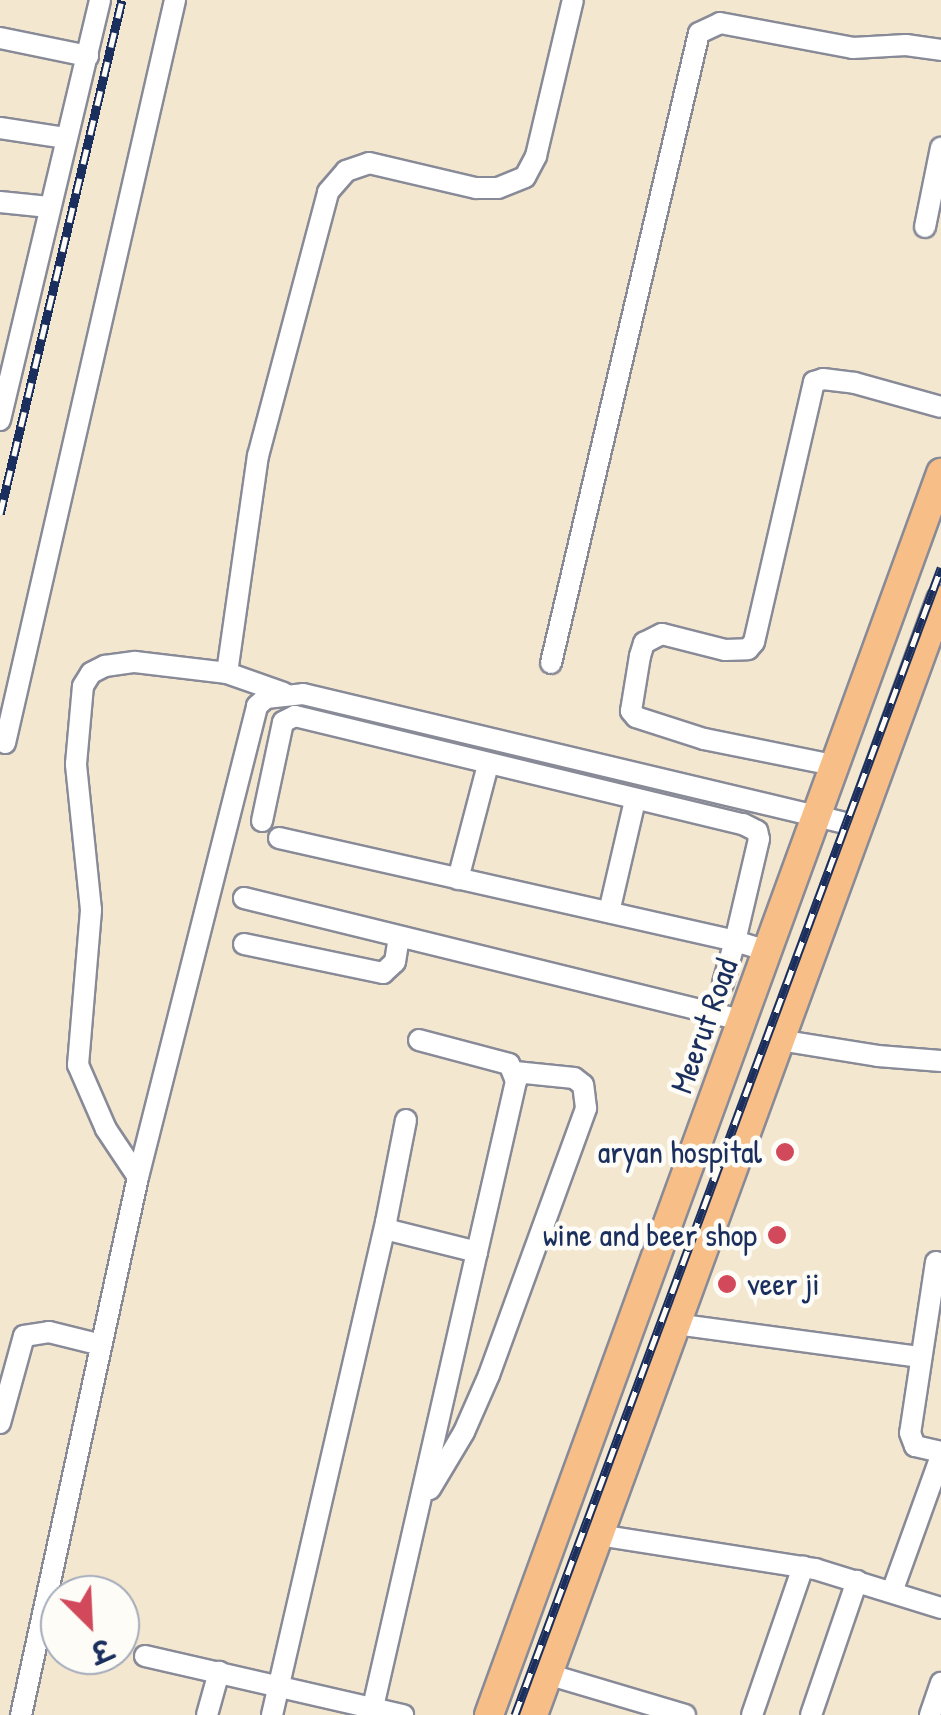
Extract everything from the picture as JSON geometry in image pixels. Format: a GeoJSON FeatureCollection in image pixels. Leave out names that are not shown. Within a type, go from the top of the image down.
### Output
{"type":"FeatureCollection","features":[{"type":"Feature","properties":{"kind":"highway","name":"Meerut Road"},"geometry":{"type":"LineString","coordinates":[[489,1715],[941,473]]}},
{"type":"Feature","properties":{"kind":"highway"},"geometry":{"type":"LineString","coordinates":[[532,1715],[858,826],[933,644],[941,600]]}},
{"type":"Feature","properties":{"kind":"street"},"geometry":{"type":"LineString","coordinates":[[2,407],[100,0]]}},
{"type":"Feature","properties":{"kind":"street"},"geometry":{"type":"LineString","coordinates":[[5,743],[175,0]]}},
{"type":"Feature","properties":{"kind":"street"},"geometry":{"type":"LineString","coordinates":[[226,673],[258,456],[328,192],[346,170],[369,163],[476,188],[498,188],[525,177],[536,156],[573,0]]}},
{"type":"Feature","properties":{"kind":"street"},"geometry":{"type":"LineString","coordinates":[[551,663],[699,33],[720,23],[852,48],[906,45],[941,50]]}},
{"type":"Feature","properties":{"kind":"street"},"geometry":{"type":"LineString","coordinates":[[0,38],[88,56]]}},
{"type":"Feature","properties":{"kind":"street"},"geometry":{"type":"LineString","coordinates":[[0,128],[66,138]]}},
{"type":"Feature","properties":{"kind":"street"},"geometry":{"type":"LineString","coordinates":[[924,226],[941,148]]}},
{"type":"Feature","properties":{"kind":"street"},"geometry":{"type":"LineString","coordinates":[[0,202],[49,207]]}},
{"type":"Feature","properties":{"kind":"street"},"geometry":{"type":"LineString","coordinates":[[833,765],[704,739],[636,717],[631,711],[640,656],[644,643],[662,634],[725,650],[748,649],[754,642],[814,382],[844,381],[941,406]]}},
{"type":"Feature","properties":{"kind":"street"},"geometry":{"type":"LineString","coordinates":[[138,1177],[106,1129],[78,1065],[90,910],[76,764],[80,698],[91,673],[104,666],[135,662],[226,673],[286,694]]}},
{"type":"Feature","properties":{"kind":"street"},"geometry":{"type":"LineString","coordinates":[[21,1715],[138,1177],[251,717],[266,698],[303,694],[858,826]]}},
{"type":"Feature","properties":{"kind":"street"},"geometry":{"type":"LineString","coordinates":[[262,820],[282,729],[288,718],[302,717],[757,831],[757,852],[723,983]]}},
{"type":"Feature","properties":{"kind":"street"},"geometry":{"type":"LineString","coordinates":[[458,879],[488,765]]}},
{"type":"Feature","properties":{"kind":"street"},"geometry":{"type":"LineString","coordinates":[[609,912],[635,800]]}},
{"type":"Feature","properties":{"kind":"street"},"geometry":{"type":"LineString","coordinates":[[279,838],[768,951]]}},
{"type":"Feature","properties":{"kind":"street"},"geometry":{"type":"LineString","coordinates":[[244,898],[744,1021]]}},
{"type":"Feature","properties":{"kind":"street"},"geometry":{"type":"LineString","coordinates":[[244,944],[383,974],[395,962],[399,937]]}},
{"type":"Feature","properties":{"kind":"street"},"geometry":{"type":"LineString","coordinates":[[419,1040],[509,1064],[515,1072],[574,1078],[588,1096],[489,1375],[464,1432],[421,1504]]}},
{"type":"Feature","properties":{"kind":"street"},"geometry":{"type":"LineString","coordinates":[[778,1040],[941,1061]]}},
{"type":"Feature","properties":{"kind":"street"},"geometry":{"type":"LineString","coordinates":[[372,1707],[421,1504],[515,1072]]}},
{"type":"Feature","properties":{"kind":"street"},"geometry":{"type":"LineString","coordinates":[[272,1715],[406,1120]]}},
{"type":"Feature","properties":{"kind":"street"},"geometry":{"type":"LineString","coordinates":[[386,1222],[398,1234],[477,1252]]}},
{"type":"Feature","properties":{"kind":"street"},"geometry":{"type":"LineString","coordinates":[[892,1592],[941,1454],[911,1441],[936,1262]]}},
{"type":"Feature","properties":{"kind":"street"},"geometry":{"type":"LineString","coordinates":[[674,1324],[920,1357]]}},
{"type":"Feature","properties":{"kind":"street"},"geometry":{"type":"LineString","coordinates":[[0,1424],[24,1336],[48,1332],[101,1345]]}},
{"type":"Feature","properties":{"kind":"street"},"geometry":{"type":"LineString","coordinates":[[598,1535],[803,1567],[941,1608]]}},
{"type":"Feature","properties":{"kind":"street"},"geometry":{"type":"LineString","coordinates":[[752,1715],[803,1567]]}},
{"type":"Feature","properties":{"kind":"street"},"geometry":{"type":"LineString","coordinates":[[811,1715],[856,1582]]}},
{"type":"Feature","properties":{"kind":"street"},"geometry":{"type":"LineString","coordinates":[[145,1656],[404,1715]]}},
{"type":"Feature","properties":{"kind":"street"},"geometry":{"type":"LineString","coordinates":[[207,1715],[220,1672]]}},
{"type":"Feature","properties":{"kind":"street"},"geometry":{"type":"LineString","coordinates":[[548,1674],[685,1715]]}},
{"type":"Feature","properties":{"kind":"street"},"geometry":{"type":"LineString","coordinates":[[930,1715],[941,1684]]}},
{"type":"Feature","properties":{"kind":"railway"},"geometry":{"type":"LineString","coordinates":[[0,514],[122,0]]}},
{"type":"Feature","properties":{"kind":"railway"},"geometry":{"type":"LineString","coordinates":[[515,1715],[941,568]]}},
{"type":"Feature","properties":{"kind":"place","name":"aryan hospital"},"geometry":{"type":"Point","coordinates":[785,1152]}},
{"type":"Feature","properties":{"kind":"place","name":"wine and beer shop"},"geometry":{"type":"Point","coordinates":[777,1235]}},
{"type":"Feature","properties":{"kind":"place","name":"veer ji"},"geometry":{"type":"Point","coordinates":[727,1284]}}]}
